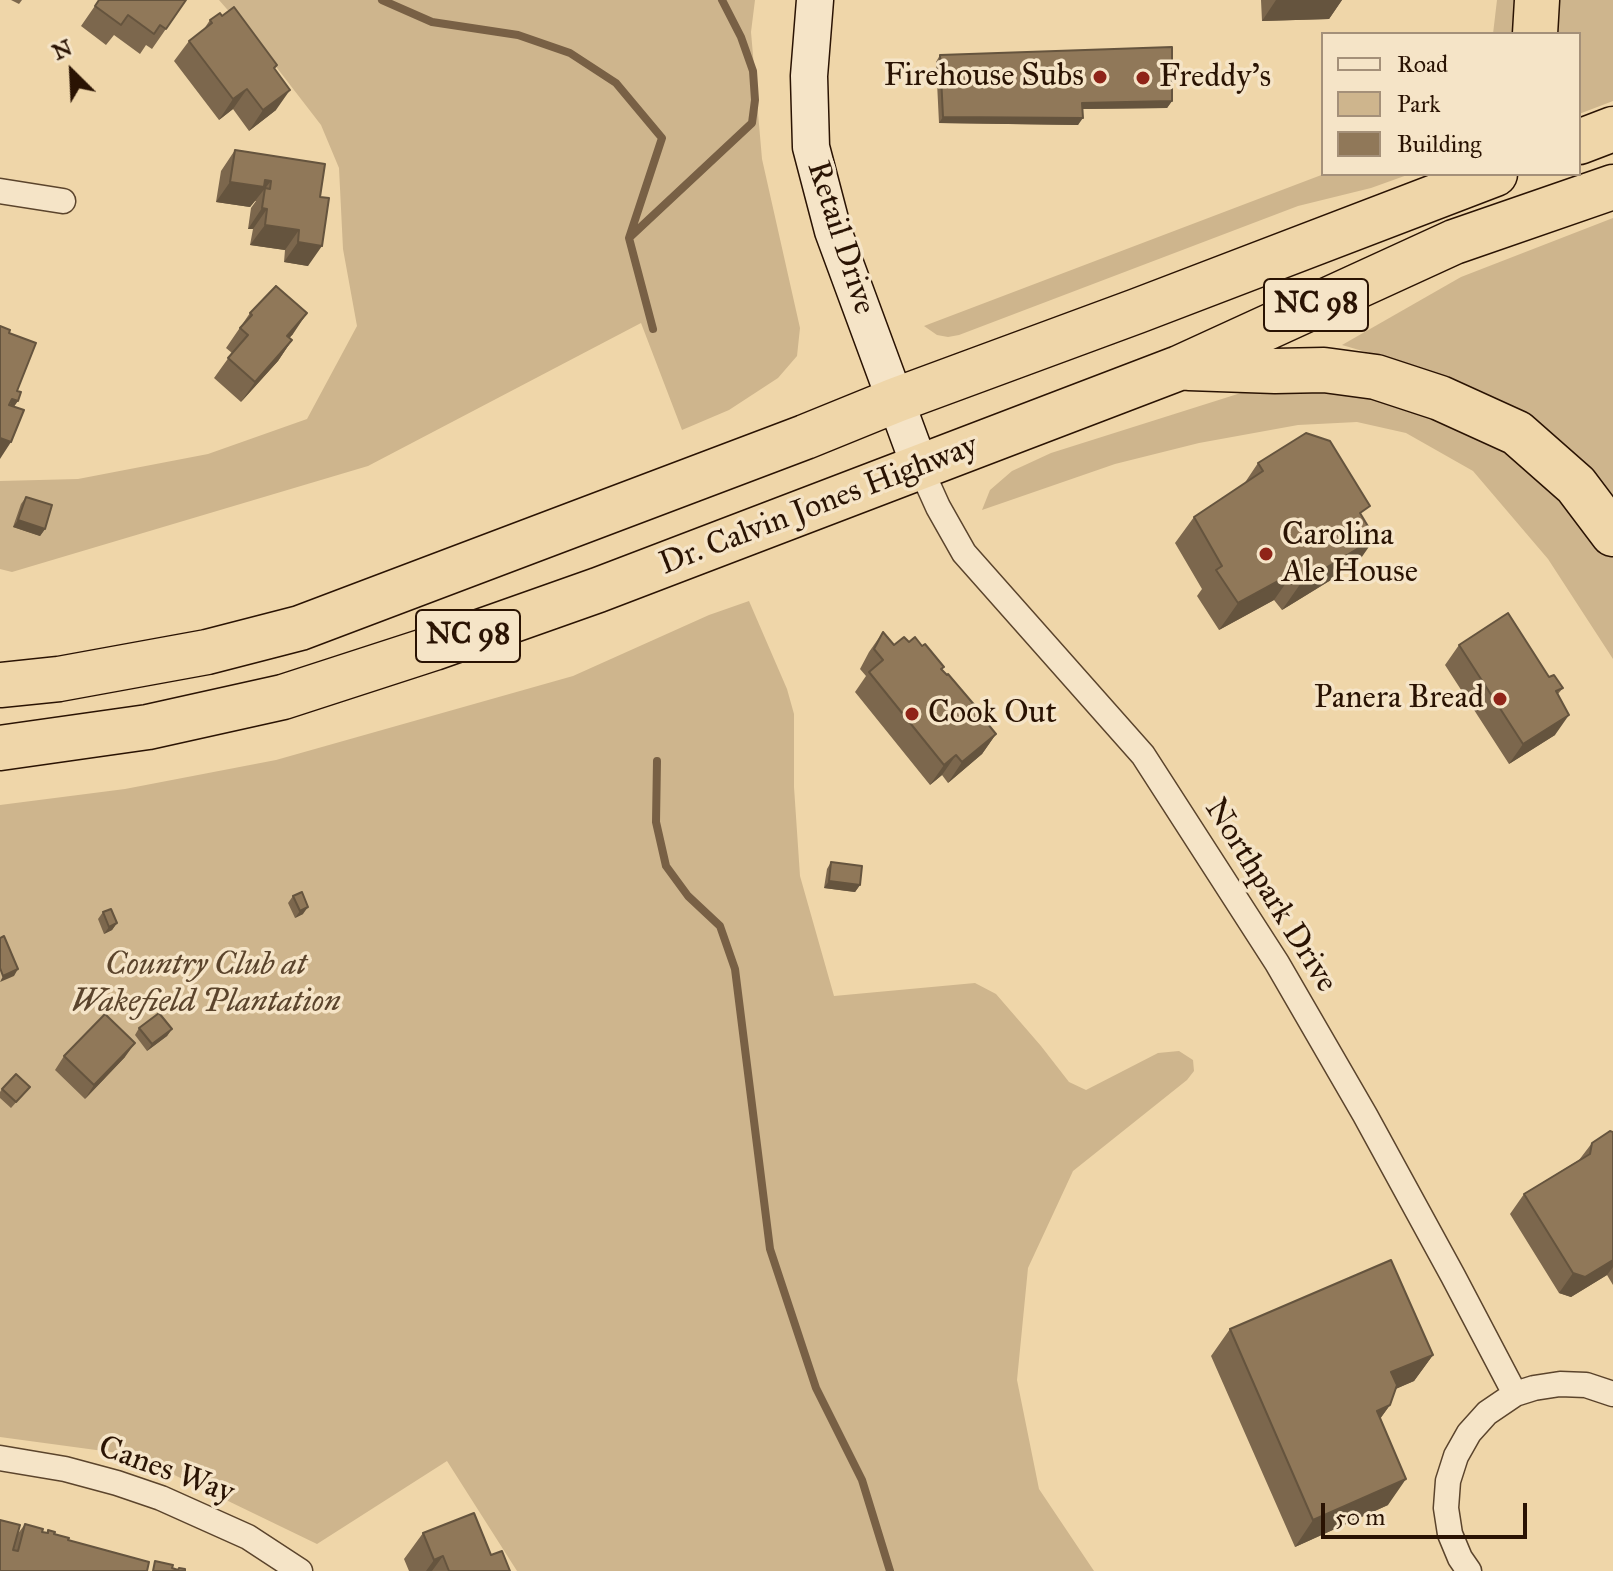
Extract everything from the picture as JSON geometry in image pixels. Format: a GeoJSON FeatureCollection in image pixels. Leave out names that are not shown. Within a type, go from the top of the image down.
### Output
{"type":"FeatureCollection","features":[{"type":"Feature","properties":{"kind":"highway"},"geometry":{"type":"LineString","coordinates":[[1535,32],[1537,0]]}},
{"type":"Feature","properties":{"kind":"highway"},"geometry":{"type":"LineString","coordinates":[[1581,141],[1613,129]]}},
{"type":"Feature","properties":{"kind":"highway"},"geometry":{"type":"LineString","coordinates":[[1407,207],[1465,176]]}},
{"type":"Feature","properties":{"kind":"highway","name":"NC 98"},"geometry":{"type":"LineString","coordinates":[[0,685],[59,679],[207,652],[300,628],[1490,176]]}},
{"type":"Feature","properties":{"kind":"highway","name":"Dr. Calvin Jones Highway"},"geometry":{"type":"LineString","coordinates":[[0,748],[148,727],[283,697],[434,648],[598,590],[1179,368],[1454,242],[1613,187]]}},
{"type":"Feature","properties":{"kind":"highway"},"geometry":{"type":"LineString","coordinates":[[1179,368],[1324,370],[1376,377],[1440,398],[1517,433],[1576,485],[1613,534]]}},
{"type":"Feature","properties":{"kind":"street","name":"Retail Drive"},"geometry":{"type":"LineString","coordinates":[[815,0],[809,76],[811,147],[833,231],[920,467]]}},
{"type":"Feature","properties":{"kind":"street"},"geometry":{"type":"LineString","coordinates":[[0,191],[63,201]]}},
{"type":"Feature","properties":{"kind":"street","name":"Northpark Drive"},"geometry":{"type":"LineString","coordinates":[[920,467],[964,553],[1143,755],[1269,950],[1372,1129],[1515,1394]]}},
{"type":"Feature","properties":{"kind":"street"},"geometry":{"type":"LineString","coordinates":[[1469,1571],[1450,1534],[1446,1508],[1448,1481],[1456,1456],[1469,1433],[1487,1413],[1515,1394],[1534,1388],[1560,1384],[1586,1385],[1613,1394]]}},
{"type":"Feature","properties":{"kind":"street","name":"Canes Way"},"geometry":{"type":"LineString","coordinates":[[0,1458],[65,1469],[161,1498],[248,1537],[300,1571]]}},
{"type":"Feature","properties":{"kind":"green space"},"geometry":{"type":"Polygon","coordinates":[[[219,0],[755,0],[751,32],[762,159],[800,328],[797,356],[778,378],[729,410],[682,430],[641,323],[368,466],[12,572],[0,569],[0,481],[78,479],[208,454],[307,419],[357,326],[343,249],[339,168],[321,125],[267,55],[219,0]]]}},
{"type":"Feature","properties":{"kind":"green space"},"geometry":{"type":"Polygon","coordinates":[[[1497,0],[1518,0],[1516,32],[1493,32],[1497,0]]]}},
{"type":"Feature","properties":{"kind":"green space"},"geometry":{"type":"Polygon","coordinates":[[[1555,0],[1613,0],[1613,101],[1581,113],[1581,32],[1552,32],[1555,0]]]}},
{"type":"Feature","properties":{"kind":"green space"},"geometry":{"type":"Polygon","coordinates":[[[1321,175],[1404,176],[1371,188],[1298,206],[959,335],[937,335],[924,326],[1321,175]]]}},
{"type":"Feature","properties":{"kind":"green space"},"geometry":{"type":"Polygon","coordinates":[[[1613,218],[1613,499],[1525,416],[1479,391],[1342,345],[1461,277],[1613,218]]]}},
{"type":"Feature","properties":{"kind":"green space"},"geometry":{"type":"Polygon","coordinates":[[[1298,386],[1399,395],[1521,454],[1613,552],[1613,659],[1548,559],[1473,471],[1406,433],[1357,422],[1298,425],[1199,443],[1115,464],[982,510],[990,490],[1012,471],[1051,453],[1244,392],[1298,386]]]}},
{"type":"Feature","properties":{"kind":"green space","name":"Country Club at Wakefield Plantation"},"geometry":{"type":"Polygon","coordinates":[[[749,601],[787,689],[794,714],[794,787],[800,876],[834,996],[975,983],[996,994],[1069,1082],[1086,1090],[1158,1053],[1179,1051],[1193,1060],[1194,1071],[1187,1080],[1073,1171],[1028,1268],[1017,1380],[1039,1489],[1094,1571],[517,1571],[447,1461],[317,1544],[133,1455],[0,1437],[0,805],[125,789],[276,760],[573,676],[709,615],[749,601]]]}},
{"type":"Feature","properties":{"kind":"building"},"geometry":{"type":"Polygon","coordinates":[[[99,0],[186,0],[166,29],[160,25],[154,34],[128,15],[121,25],[95,6],[99,0]]]}},
{"type":"Feature","properties":{"kind":"building"},"geometry":{"type":"Polygon","coordinates":[[[234,7],[277,65],[274,68],[290,90],[263,110],[247,89],[233,99],[189,41],[212,23],[210,20],[234,7]]]}},
{"type":"Feature","properties":{"kind":"building"},"geometry":{"type":"Polygon","coordinates":[[[1172,47],[1172,101],[1082,103],[1083,118],[943,117],[940,55],[1172,47]]]}},
{"type":"Feature","properties":{"kind":"building"},"geometry":{"type":"Polygon","coordinates":[[[235,150],[325,164],[320,197],[329,198],[322,246],[298,242],[299,230],[265,225],[267,209],[262,208],[265,188],[270,189],[271,181],[265,180],[264,187],[230,182],[235,150]]]}},
{"type":"Feature","properties":{"kind":"building"},"geometry":{"type":"Polygon","coordinates":[[[276,286],[307,313],[287,336],[292,340],[255,382],[228,358],[248,335],[240,328],[252,315],[250,313],[276,286]]]}},
{"type":"Feature","properties":{"kind":"building"},"geometry":{"type":"Polygon","coordinates":[[[0,326],[10,330],[9,333],[36,343],[17,391],[21,392],[18,401],[12,399],[9,405],[24,410],[11,442],[0,438],[0,326]]]}},
{"type":"Feature","properties":{"kind":"building","name":"Carolina Ale House"},"geometry":{"type":"Polygon","coordinates":[[[1306,433],[1330,441],[1370,506],[1360,513],[1375,538],[1301,583],[1293,573],[1238,603],[1216,570],[1222,566],[1194,517],[1263,471],[1258,463],[1306,433]]]}},
{"type":"Feature","properties":{"kind":"building"},"geometry":{"type":"Polygon","coordinates":[[[26,497],[52,505],[45,529],[18,520],[26,497]]]}},
{"type":"Feature","properties":{"kind":"building"},"geometry":{"type":"Polygon","coordinates":[[[1508,613],[1549,677],[1554,675],[1563,688],[1556,691],[1569,715],[1523,744],[1459,645],[1508,613]]]}},
{"type":"Feature","properties":{"kind":"building"},"geometry":{"type":"Polygon","coordinates":[[[883,632],[894,645],[904,637],[909,642],[915,637],[922,646],[925,644],[944,667],[941,669],[996,734],[962,762],[956,755],[944,765],[869,672],[883,660],[874,649],[883,632]]]}},
{"type":"Feature","properties":{"kind":"building"},"geometry":{"type":"Polygon","coordinates":[[[831,862],[862,866],[860,885],[829,881],[831,862]]]}},
{"type":"Feature","properties":{"kind":"building"},"geometry":{"type":"Polygon","coordinates":[[[302,892],[308,907],[300,911],[293,896],[302,892]]]}},
{"type":"Feature","properties":{"kind":"building"},"geometry":{"type":"Polygon","coordinates":[[[111,909],[117,923],[109,927],[103,912],[111,909]]]}},
{"type":"Feature","properties":{"kind":"building"},"geometry":{"type":"Polygon","coordinates":[[[4,936],[18,969],[3,976],[0,938],[4,936]]]}},
{"type":"Feature","properties":{"kind":"building"},"geometry":{"type":"Polygon","coordinates":[[[159,1013],[172,1029],[152,1044],[139,1028],[159,1013]]]}},
{"type":"Feature","properties":{"kind":"building"},"geometry":{"type":"Polygon","coordinates":[[[105,1014],[135,1043],[94,1085],[64,1056],[105,1014]]]}},
{"type":"Feature","properties":{"kind":"building"},"geometry":{"type":"Polygon","coordinates":[[[16,1074],[30,1087],[16,1102],[2,1089],[16,1074]]]}},
{"type":"Feature","properties":{"kind":"building"},"geometry":{"type":"Polygon","coordinates":[[[1613,1132],[1613,1260],[1585,1277],[1573,1273],[1524,1194],[1590,1154],[1592,1143],[1613,1132]]]}},
{"type":"Feature","properties":{"kind":"building"},"geometry":{"type":"Polygon","coordinates":[[[1391,1260],[1433,1355],[1391,1372],[1397,1385],[1390,1405],[1377,1411],[1406,1479],[1313,1520],[1230,1329],[1391,1260]]]}},
{"type":"Feature","properties":{"kind":"building"},"geometry":{"type":"Polygon","coordinates":[[[474,1513],[491,1555],[502,1551],[510,1571],[449,1571],[443,1556],[434,1560],[423,1533],[474,1513]]]}},
{"type":"Feature","properties":{"kind":"building"},"geometry":{"type":"Polygon","coordinates":[[[0,1520],[20,1525],[13,1550],[18,1551],[25,1524],[43,1529],[42,1532],[55,1532],[68,1540],[149,1562],[147,1571],[0,1571],[0,1520]]]}},
{"type":"Feature","properties":{"kind":"building"},"geometry":{"type":"Polygon","coordinates":[[[155,1561],[173,1565],[172,1568],[178,1570],[185,1569],[185,1571],[153,1571],[155,1561]]]}},
{"type":"Feature","properties":{"kind":"waterway"},"geometry":{"type":"LineString","coordinates":[[382,0],[432,22],[518,35],[570,53],[616,83],[662,138],[629,238],[653,329]]}},
{"type":"Feature","properties":{"kind":"waterway"},"geometry":{"type":"LineString","coordinates":[[630,237],[752,123],[755,100],[753,71],[741,37],[722,0]]}},
{"type":"Feature","properties":{"kind":"waterway"},"geometry":{"type":"LineString","coordinates":[[657,761],[656,822],[666,866],[688,896],[720,926],[735,969],[770,1249],[816,1388],[862,1480],[890,1571]]}},
{"type":"Feature","properties":{"kind":"place","name":"Firehouse Subs"},"geometry":{"type":"Point","coordinates":[1100,77]}},
{"type":"Feature","properties":{"kind":"place","name":"Freddy's"},"geometry":{"type":"Point","coordinates":[1143,78]}},
{"type":"Feature","properties":{"kind":"place","name":"Carolina Ale House"},"geometry":{"type":"Point","coordinates":[1266,554]}},
{"type":"Feature","properties":{"kind":"place","name":"Panera Bread"},"geometry":{"type":"Point","coordinates":[1500,699]}},
{"type":"Feature","properties":{"kind":"place","name":"Cook Out"},"geometry":{"type":"Point","coordinates":[912,714]}}]}
